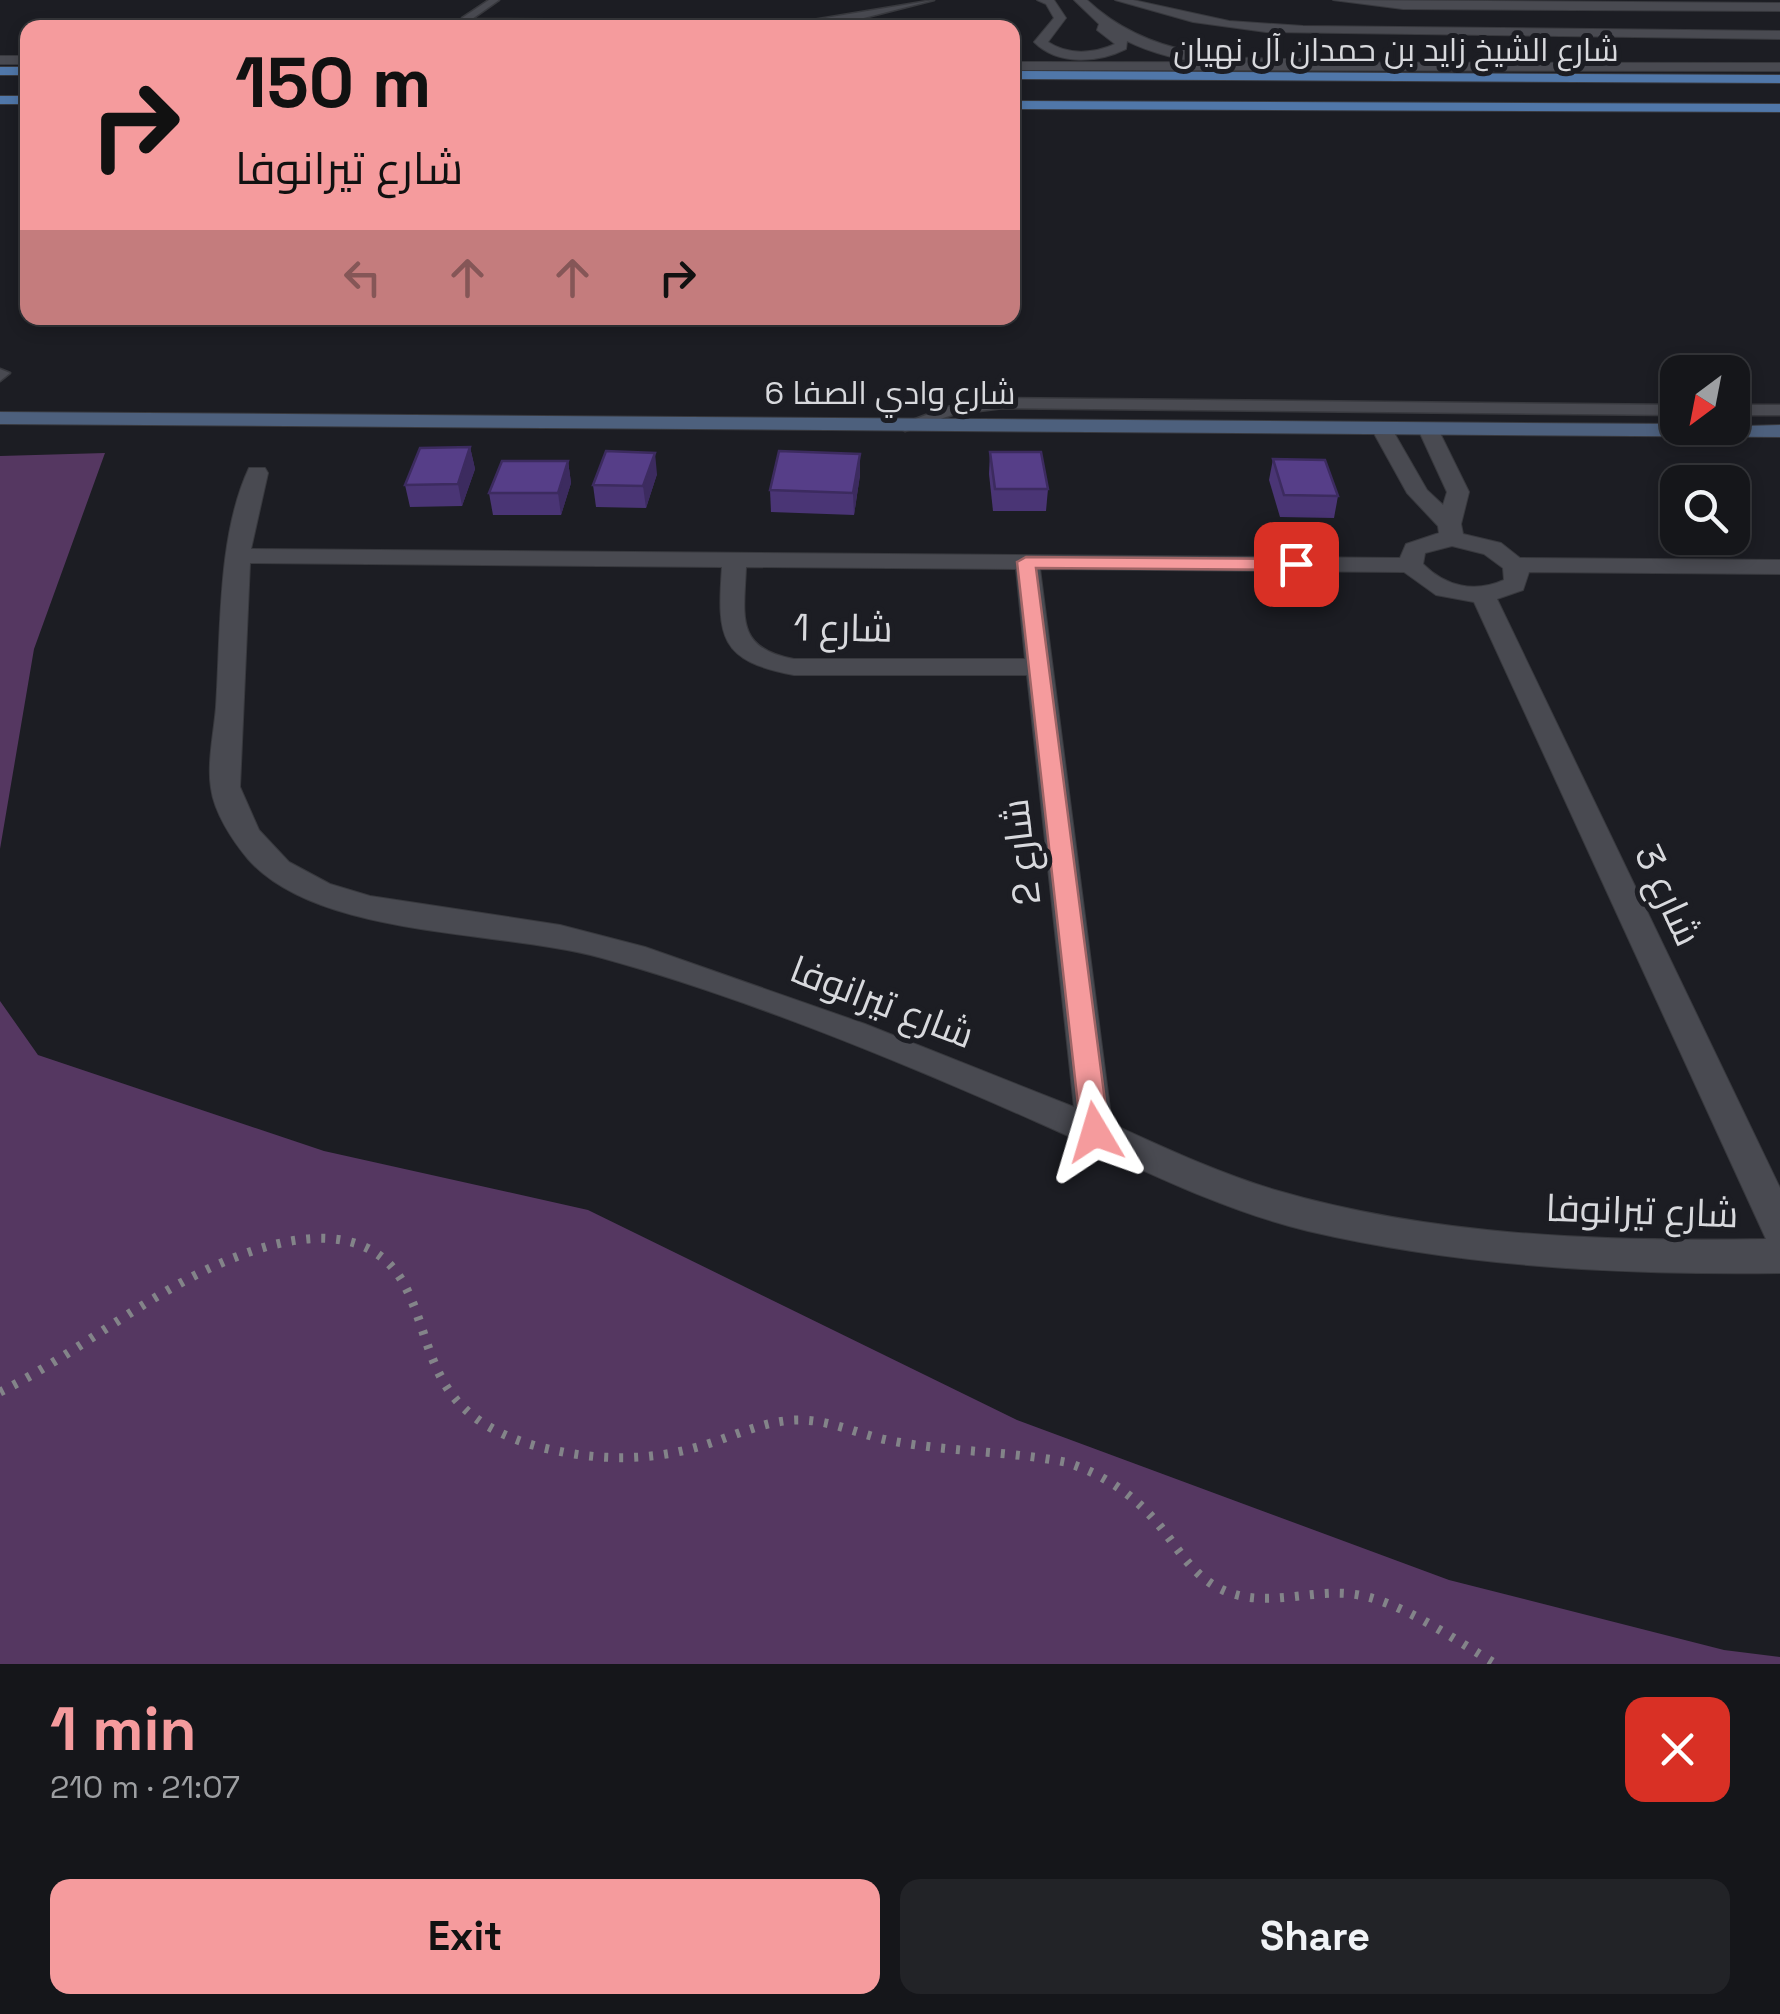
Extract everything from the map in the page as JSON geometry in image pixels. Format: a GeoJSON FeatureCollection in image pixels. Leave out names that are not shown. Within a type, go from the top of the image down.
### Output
{"type":"FeatureCollection","features":[{"type":"Feature","properties":{"kind":"main road","name":"شارع الشيخ زايد بن حمدان آل نهيان"},"geometry":{"type":"LineString","coordinates":[[1020,76],[1780,80]]}},
{"type":"Feature","properties":{"kind":"main road","name":"شارع الشيخ زايد بن حمدان آل نهيان"},"geometry":{"type":"LineString","coordinates":[[1020,104],[1780,108]]}},
{"type":"Feature","properties":{"kind":"main road","name":"شارع وادي الصفا 6"},"geometry":{"type":"LineString","coordinates":[[0,418],[1780,431]]}},
{"type":"Feature","properties":{"kind":"street"},"geometry":{"type":"LineString","coordinates":[[1048,1],[1060,22],[1040,42],[1043,47],[1090,54],[1122,46],[1121,41],[1088,17],[1078,0]]}},
{"type":"Feature","properties":{"kind":"street"},"geometry":{"type":"LineString","coordinates":[[1078,0],[1124,35],[1200,55],[1262,62],[1508,67]]}},
{"type":"Feature","properties":{"kind":"street"},"geometry":{"type":"LineString","coordinates":[[1121,0],[1190,20],[1253,27],[1439,33],[1780,35]]}},
{"type":"Feature","properties":{"kind":"street"},"geometry":{"type":"LineString","coordinates":[[1339,0],[1403,5],[1780,6]]}},
{"type":"Feature","properties":{"kind":"street"},"geometry":{"type":"LineString","coordinates":[[1020,42],[1049,24],[1048,1]]}},
{"type":"Feature","properties":{"kind":"street"},"geometry":{"type":"LineString","coordinates":[[1472,13],[1780,15]]}},
{"type":"Feature","properties":{"kind":"street"},"geometry":{"type":"LineString","coordinates":[[1020,66],[1780,67]]}},
{"type":"Feature","properties":{"kind":"street"},"geometry":{"type":"LineString","coordinates":[[1382,428],[1418,493],[1446,526],[1490,547],[1516,565],[1780,567]]}},
{"type":"Feature","properties":{"kind":"street"},"geometry":{"type":"LineString","coordinates":[[1410,565],[1414,549],[1446,526],[1458,492],[1429,429]]}},
{"type":"Feature","properties":{"kind":"street"},"geometry":{"type":"LineString","coordinates":[[1399,458],[1444,458]]}},
{"type":"Feature","properties":{"kind":"street","name":"شارع تيرانوفا"},"geometry":{"type":"LineString","coordinates":[[257,473],[238,556],[225,787],[234,819],[253,849],[284,875],[325,896],[372,908],[562,937],[633,956],[738,992],[1095,1132],[1175,1172],[1302,1214],[1424,1238],[1566,1254],[1672,1259],[1780,1256]]}},
{"type":"Feature","properties":{"kind":"street"},"geometry":{"type":"LineString","coordinates":[[238,556],[1410,565],[1437,587],[1483,595],[1514,585],[1520,576],[1516,565]]}},
{"type":"Feature","properties":{"kind":"street","name":"شارع 1"},"geometry":{"type":"LineString","coordinates":[[734,560],[732,633],[745,652],[758,660],[794,667],[1038,667]]}},
{"type":"Feature","properties":{"kind":"street","name":"شارع 2"},"geometry":{"type":"LineString","coordinates":[[1026,562],[1095,1132]]}},
{"type":"Feature","properties":{"kind":"street","name":"شارع 3"},"geometry":{"type":"LineString","coordinates":[[1483,595],[1780,1228]]}},
{"type":"Feature","properties":{"kind":"lane"},"geometry":{"type":"LineString","coordinates":[[465,20],[495,0]]}},
{"type":"Feature","properties":{"kind":"lane"},"geometry":{"type":"LineString","coordinates":[[844,20],[930,0]]}},
{"type":"Feature","properties":{"kind":"lane"},"geometry":{"type":"LineString","coordinates":[[905,426],[952,410],[1003,404],[1660,410]]}},
{"type":"Feature","properties":{"kind":"lane"},"geometry":{"type":"LineString","coordinates":[[1750,410],[1780,410]]}},
{"type":"Feature","properties":{"kind":"path"},"geometry":{"type":"LineString","coordinates":[[0,1392],[73,1356],[216,1265],[259,1247],[302,1237],[330,1236],[377,1252],[395,1267],[408,1286],[418,1321],[450,1392],[475,1418],[507,1436],[544,1449],[592,1456],[642,1457],[691,1449],[773,1422],[808,1420],[913,1445],[1031,1456],[1078,1466],[1108,1478],[1136,1501],[1162,1528],[1182,1561],[1224,1592],[1275,1601],[1310,1593],[1346,1593],[1385,1602],[1422,1619],[1496,1664]]}},
{"type":"Feature","properties":{"kind":"shaded area"},"geometry":{"type":"Polygon","coordinates":[[[105,453],[34,649],[0,849],[0,456],[105,453]]]}},
{"type":"Feature","properties":{"kind":"shaded area"},"geometry":{"type":"Polygon","coordinates":[[[0,1001],[38,1055],[324,1151],[588,1210],[1017,1420],[1449,1580],[1724,1650],[1780,1657],[1780,1664],[0,1664],[0,1001]]]}},
{"type":"Feature","properties":{"kind":"building"},"geometry":{"type":"Polygon","coordinates":[[[470,447],[458,484],[405,485],[420,448],[470,447]]]}},
{"type":"Feature","properties":{"kind":"building"},"geometry":{"type":"Polygon","coordinates":[[[606,451],[655,453],[643,486],[593,485],[606,451]]]}},
{"type":"Feature","properties":{"kind":"building"},"geometry":{"type":"Polygon","coordinates":[[[779,451],[860,454],[853,493],[770,490],[779,451]]]}},
{"type":"Feature","properties":{"kind":"building"},"geometry":{"type":"Polygon","coordinates":[[[990,452],[1041,452],[1048,489],[995,489],[990,452]]]}},
{"type":"Feature","properties":{"kind":"building"},"geometry":{"type":"Polygon","coordinates":[[[1273,459],[1325,460],[1338,496],[1284,495],[1273,459]]]}},
{"type":"Feature","properties":{"kind":"building"},"geometry":{"type":"Polygon","coordinates":[[[502,461],[568,461],[558,493],[489,493],[502,461]]]}},
{"type":"Feature","properties":{"kind":"route"},"geometry":{"type":"LineString","coordinates":[[1095,1132],[1026,562],[1296,564]]}}]}
